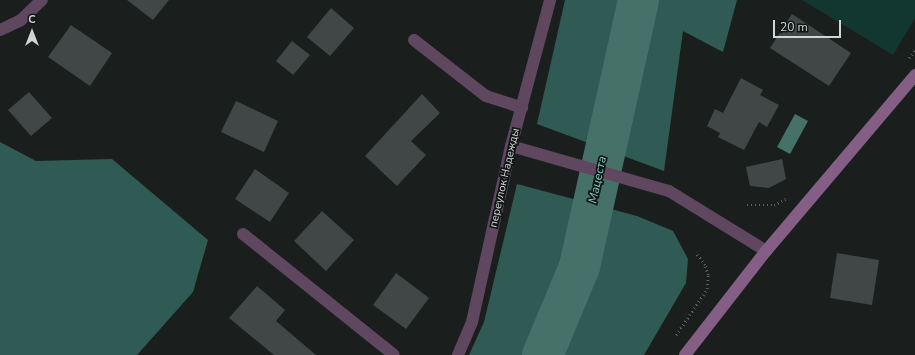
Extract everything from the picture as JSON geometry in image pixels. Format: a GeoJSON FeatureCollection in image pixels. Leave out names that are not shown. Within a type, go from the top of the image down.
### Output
{"type":"FeatureCollection","features":[{"type":"Feature","properties":{"kind":"street"},"geometry":{"type":"LineString","coordinates":[[0,30],[21,20],[42,0]]}},
{"type":"Feature","properties":{"kind":"street","name":"переулок Надежды"},"geometry":{"type":"LineString","coordinates":[[458,355],[472,322],[512,146],[550,0]]}},
{"type":"Feature","properties":{"kind":"street"},"geometry":{"type":"LineString","coordinates":[[414,40],[486,96],[522,108]]}},
{"type":"Feature","properties":{"kind":"street"},"geometry":{"type":"LineString","coordinates":[[685,355],[766,251],[915,75]]}},
{"type":"Feature","properties":{"kind":"street"},"geometry":{"type":"LineString","coordinates":[[512,146],[669,191],[766,251]]}},
{"type":"Feature","properties":{"kind":"street"},"geometry":{"type":"LineString","coordinates":[[243,234],[394,355]]}},
{"type":"Feature","properties":{"kind":"path"},"geometry":{"type":"LineString","coordinates":[[673,339],[707,290],[707,270],[695,252]]}},
{"type":"Feature","properties":{"kind":"shaded area"},"geometry":{"type":"Polygon","coordinates":[[[565,0],[737,0],[723,52],[683,31],[664,171],[537,124],[565,0]]]}},
{"type":"Feature","properties":{"kind":"shaded area"},"geometry":{"type":"Polygon","coordinates":[[[802,0],[915,0],[915,18],[893,55],[802,0]]]}},
{"type":"Feature","properties":{"kind":"shaded area"},"geometry":{"type":"Polygon","coordinates":[[[795,114],[808,121],[790,154],[777,147],[795,114]]]}},
{"type":"Feature","properties":{"kind":"shaded area"},"geometry":{"type":"Polygon","coordinates":[[[0,142],[36,161],[112,159],[208,240],[193,292],[137,355],[0,355],[0,142]]]}},
{"type":"Feature","properties":{"kind":"shaded area"},"geometry":{"type":"Polygon","coordinates":[[[517,184],[637,216],[673,231],[688,259],[686,283],[644,355],[469,355],[484,322],[517,184]]]}},
{"type":"Feature","properties":{"kind":"building"},"geometry":{"type":"Polygon","coordinates":[[[127,0],[169,0],[153,20],[127,0]]]}},
{"type":"Feature","properties":{"kind":"building"},"geometry":{"type":"Polygon","coordinates":[[[331,8],[354,28],[330,56],[307,37],[331,8]]]}},
{"type":"Feature","properties":{"kind":"building"},"geometry":{"type":"Polygon","coordinates":[[[792,14],[851,53],[829,86],[770,48],[792,14]]]}},
{"type":"Feature","properties":{"kind":"building"},"geometry":{"type":"Polygon","coordinates":[[[71,25],[112,53],[90,86],[48,57],[71,25]]]}},
{"type":"Feature","properties":{"kind":"building"},"geometry":{"type":"Polygon","coordinates":[[[292,41],[310,55],[293,75],[276,61],[292,41]]]}},
{"type":"Feature","properties":{"kind":"building"},"geometry":{"type":"Polygon","coordinates":[[[741,78],[763,90],[760,95],[779,105],[767,127],[759,122],[744,150],[718,137],[720,133],[707,126],[715,109],[723,113],[741,78]]]}},
{"type":"Feature","properties":{"kind":"building"},"geometry":{"type":"Polygon","coordinates":[[[29,92],[52,118],[31,136],[8,110],[29,92]]]}},
{"type":"Feature","properties":{"kind":"building"},"geometry":{"type":"Polygon","coordinates":[[[422,94],[440,113],[411,141],[426,155],[397,186],[365,156],[422,94]]]}},
{"type":"Feature","properties":{"kind":"building"},"geometry":{"type":"Polygon","coordinates":[[[236,101],[278,121],[264,152],[221,132],[236,101]]]}},
{"type":"Feature","properties":{"kind":"building"},"geometry":{"type":"Polygon","coordinates":[[[782,159],[786,179],[769,188],[750,186],[746,167],[782,159]]]}},
{"type":"Feature","properties":{"kind":"building"},"geometry":{"type":"Polygon","coordinates":[[[255,169],[289,193],[270,222],[235,199],[255,169]]]}},
{"type":"Feature","properties":{"kind":"building"},"geometry":{"type":"Polygon","coordinates":[[[322,211],[354,240],[326,271],[294,241],[322,211]]]}},
{"type":"Feature","properties":{"kind":"building"},"geometry":{"type":"Polygon","coordinates":[[[837,253],[879,260],[872,305],[830,298],[837,253]]]}},
{"type":"Feature","properties":{"kind":"building"},"geometry":{"type":"Polygon","coordinates":[[[396,273],[429,298],[406,329],[373,305],[396,273]]]}},
{"type":"Feature","properties":{"kind":"building"},"geometry":{"type":"Polygon","coordinates":[[[257,286],[285,310],[276,321],[316,355],[274,355],[229,318],[257,286]]]}},
{"type":"Feature","properties":{"kind":"waterway","name":"Мацеста"},"geometry":{"type":"LineString","coordinates":[[542,355],[579,266],[638,0]]}}]}
